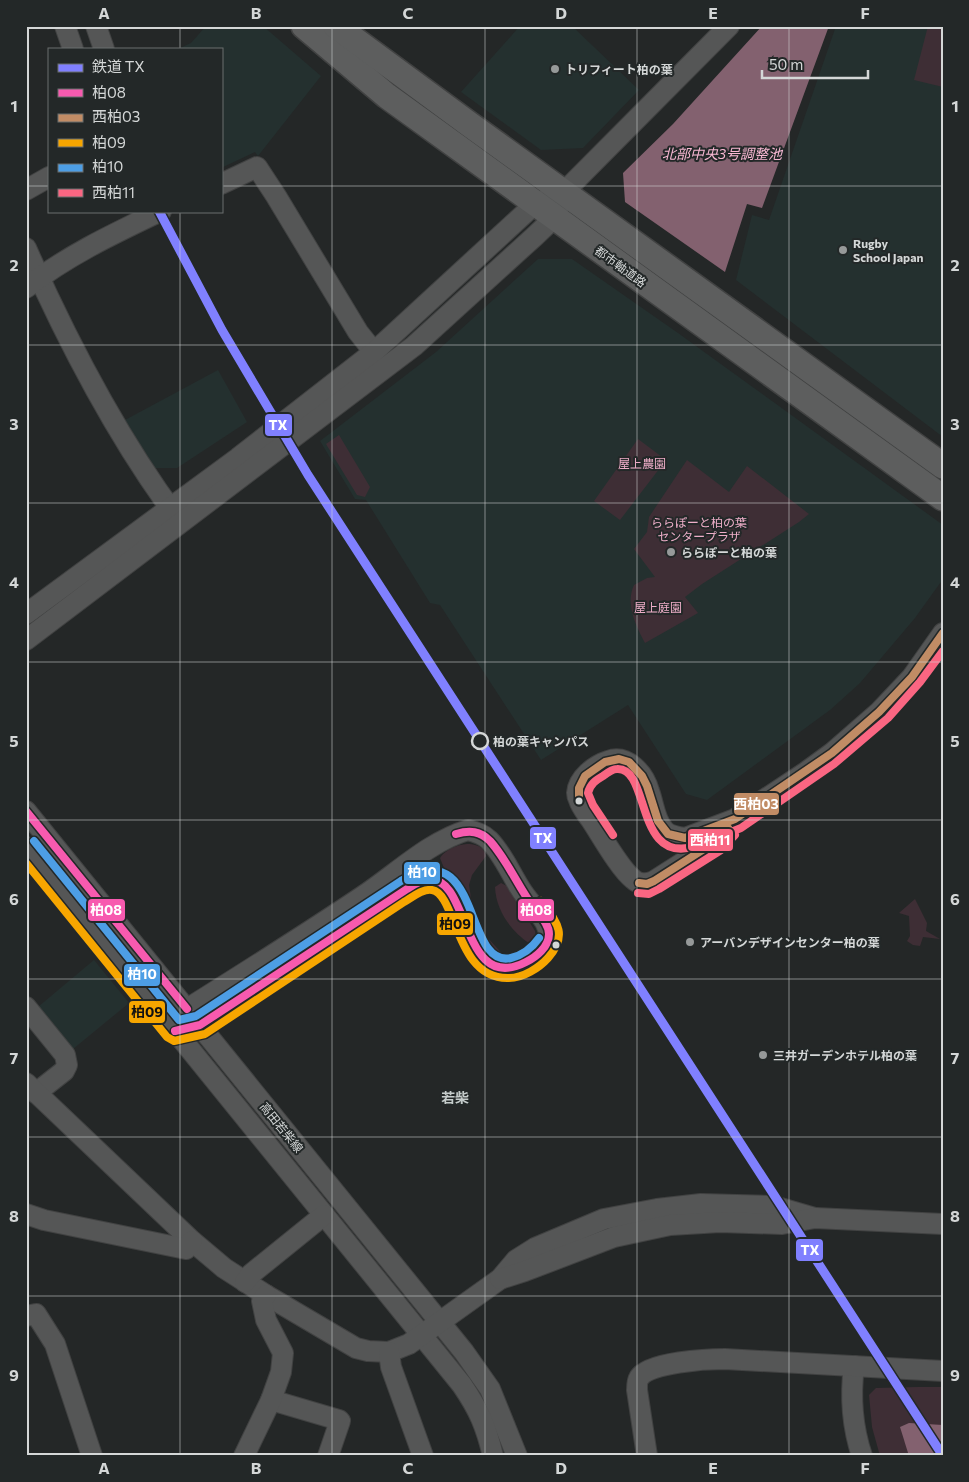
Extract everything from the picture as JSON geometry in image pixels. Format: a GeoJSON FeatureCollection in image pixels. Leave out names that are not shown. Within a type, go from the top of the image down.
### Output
{"type":"FeatureCollection","features":[{"type":"Feature","properties":{"kind":"main road","name":"都市軸道路"},"geometry":{"type":"LineString","coordinates":[[304,26],[387,96],[943,498]]}},
{"type":"Feature","properties":{"kind":"main road"},"geometry":{"type":"LineString","coordinates":[[336,26],[476,130],[943,466]]}},
{"type":"Feature","properties":{"kind":"street"},"geometry":{"type":"LineString","coordinates":[[65,26],[73,48]]}},
{"type":"Feature","properties":{"kind":"street"},"geometry":{"type":"LineString","coordinates":[[96,26],[104,48]]}},
{"type":"Feature","properties":{"kind":"street"},"geometry":{"type":"LineString","coordinates":[[26,614],[176,516],[414,346],[545,210],[729,26]]}},
{"type":"Feature","properties":{"kind":"street"},"geometry":{"type":"LineString","coordinates":[[222,184],[257,167],[358,332],[374,352]]}},
{"type":"Feature","properties":{"kind":"street"},"geometry":{"type":"LineString","coordinates":[[26,190],[48,178]]}},
{"type":"Feature","properties":{"kind":"street"},"geometry":{"type":"LineString","coordinates":[[26,640],[176,516],[238,458],[374,352],[545,210]]}},
{"type":"Feature","properties":{"kind":"street"},"geometry":{"type":"LineString","coordinates":[[33,283],[79,253],[159,212]]}},
{"type":"Feature","properties":{"kind":"street"},"geometry":{"type":"LineString","coordinates":[[26,248],[33,283],[75,351],[110,417],[176,516]]}},
{"type":"Feature","properties":{"kind":"street"},"geometry":{"type":"LineString","coordinates":[[735,819],[715,842],[654,881],[647,884],[638,883],[628,875],[579,801],[578,792],[584,778],[592,770],[607,761],[619,758],[632,765],[644,779],[649,789],[654,813],[659,824],[667,833],[684,838],[735,819],[806,772],[853,736],[912,677],[943,633]]}},
{"type":"Feature","properties":{"kind":"street","name":"高田若柴線"},"geometry":{"type":"LineString","coordinates":[[26,811],[464,1352],[490,1389],[517,1456]]}},
{"type":"Feature","properties":{"kind":"street"},"geometry":{"type":"LineString","coordinates":[[174,1031],[187,1009],[364,895],[394,872],[438,844],[468,830],[479,833],[487,838],[500,855],[521,890],[545,922],[549,929],[547,944],[539,953],[526,963],[512,970],[502,970],[492,965],[483,957],[472,942],[452,895],[442,882],[435,855],[438,844]]}},
{"type":"Feature","properties":{"kind":"street","name":"高田若柴線"},"geometry":{"type":"LineString","coordinates":[[26,847],[462,1385],[476,1404],[487,1429],[492,1456]]}},
{"type":"Feature","properties":{"kind":"street"},"geometry":{"type":"LineString","coordinates":[[174,1031],[200,1025],[420,881],[430,879],[442,882]]}},
{"type":"Feature","properties":{"kind":"street"},"geometry":{"type":"LineString","coordinates":[[26,1007],[66,1055],[67,1065],[64,1071],[31,1088],[192,1241],[224,1268],[356,1348],[368,1351],[389,1352],[409,1344],[500,1279],[526,1272],[614,1237],[660,1227],[720,1222],[782,1224],[815,1218],[943,1224]]}},
{"type":"Feature","properties":{"kind":"street"},"geometry":{"type":"LineString","coordinates":[[26,1214],[44,1220],[186,1249],[192,1241]]}},
{"type":"Feature","properties":{"kind":"street"},"geometry":{"type":"LineString","coordinates":[[245,1282],[250,1274],[324,1216]]}},
{"type":"Feature","properties":{"kind":"street"},"geometry":{"type":"LineString","coordinates":[[247,1455],[281,1372],[283,1353],[266,1320],[262,1301],[266,1295]]}},
{"type":"Feature","properties":{"kind":"street"},"geometry":{"type":"LineString","coordinates":[[26,1316],[36,1314],[55,1344],[92,1456]]}},
{"type":"Feature","properties":{"kind":"street"},"geometry":{"type":"LineString","coordinates":[[389,1352],[391,1367],[423,1456]]}},
{"type":"Feature","properties":{"kind":"street"},"geometry":{"type":"LineString","coordinates":[[646,1456],[637,1385],[642,1374],[653,1369],[706,1359],[943,1371]]}},
{"type":"Feature","properties":{"kind":"street"},"geometry":{"type":"LineString","coordinates":[[854,1366],[852,1405],[862,1456]]}},
{"type":"Feature","properties":{"kind":"street"},"geometry":{"type":"LineString","coordinates":[[270,1400],[339,1420],[328,1456]]}},
{"type":"Feature","properties":{"kind":"shaded area"},"geometry":{"type":"Polygon","coordinates":[[[206,26],[263,26],[321,76],[258,156],[255,152],[222,168],[222,48],[180,48],[191,43],[206,26]]]}},
{"type":"Feature","properties":{"kind":"shaded area"},"geometry":{"type":"Polygon","coordinates":[[[520,26],[572,26],[639,90],[583,148],[541,150],[461,92],[520,26]]]}},
{"type":"Feature","properties":{"kind":"shaded area","name":"Rugby School Japan"},"geometry":{"type":"Polygon","coordinates":[[[836,26],[943,26],[943,437],[736,280],[752,215],[769,220],[836,26]]]}},
{"type":"Feature","properties":{"kind":"shaded area","name":"ららぽーと柏の葉"},"geometry":{"type":"Polygon","coordinates":[[[538,259],[572,259],[678,333],[943,525],[943,579],[915,618],[860,683],[830,710],[707,800],[686,794],[628,705],[541,760],[440,605],[430,603],[366,500],[355,499],[320,441],[436,352],[538,259]]]}},
{"type":"Feature","properties":{"kind":"shaded area"},"geometry":{"type":"Polygon","coordinates":[[[218,370],[247,422],[177,468],[152,468],[125,420],[218,370]]]}},
{"type":"Feature","properties":{"kind":"shaded area"},"geometry":{"type":"Polygon","coordinates":[[[94,960],[129,1003],[73,1049],[38,1007],[94,960]]]}},
{"type":"Feature","properties":{"kind":"green space"},"geometry":{"type":"Polygon","coordinates":[[[928,26],[943,26],[943,87],[914,80],[928,26]]]}},
{"type":"Feature","properties":{"kind":"green space"},"geometry":{"type":"Polygon","coordinates":[[[339,435],[370,487],[365,497],[357,495],[326,444],[339,435]]]}},
{"type":"Feature","properties":{"kind":"green space","name":"屋上農園"},"geometry":{"type":"Polygon","coordinates":[[[638,439],[666,460],[620,520],[594,501],[638,439]]]}},
{"type":"Feature","properties":{"kind":"green space","name":"ららぽーと柏の葉 センタープラザ"},"geometry":{"type":"Polygon","coordinates":[[[687,460],[729,492],[747,466],[809,514],[685,597],[698,613],[645,643],[633,615],[631,607],[632,592],[634,585],[647,578],[655,577],[634,549],[647,532],[649,517],[687,460]]]}},
{"type":"Feature","properties":{"kind":"green space"},"geometry":{"type":"Polygon","coordinates":[[[467,844],[476,845],[481,848],[486,856],[472,875],[469,885],[479,923],[486,936],[507,959],[499,958],[480,937],[470,918],[459,885],[446,873],[440,858],[452,848],[467,844]]]}},
{"type":"Feature","properties":{"kind":"green space"},"geometry":{"type":"Polygon","coordinates":[[[501,883],[510,890],[535,931],[536,937],[530,944],[511,927],[498,904],[495,887],[501,883]]]}},
{"type":"Feature","properties":{"kind":"green space"},"geometry":{"type":"Polygon","coordinates":[[[915,899],[927,923],[926,931],[940,939],[923,937],[920,946],[913,945],[907,941],[910,936],[909,916],[899,913],[915,899]]]}},
{"type":"Feature","properties":{"kind":"green space"},"geometry":{"type":"Polygon","coordinates":[[[943,1387],[943,1456],[880,1456],[872,1427],[869,1395],[876,1388],[943,1387]]]}},
{"type":"Feature","properties":{"kind":"water","name":"北部中央3号調整池"},"geometry":{"type":"Polygon","coordinates":[[[762,26],[829,26],[762,208],[747,204],[725,272],[625,202],[623,173],[673,124],[762,26]]]}},
{"type":"Feature","properties":{"kind":"water"},"geometry":{"type":"Polygon","coordinates":[[[909,1423],[943,1425],[943,1456],[909,1456],[900,1427],[909,1423]]]}},
{"type":"Feature","properties":{"kind":"rail line","name":"TX"},"geometry":{"type":"LineString","coordinates":[[160,212],[222,330],[308,475],[943,1456]]}},
{"type":"Feature","properties":{"kind":"transit line","name":"西柏03"},"geometry":{"type":"LineString","coordinates":[[579,801],[579,788],[585,776],[605,762],[619,759],[629,762],[642,776],[658,821],[668,834],[685,838],[735,819],[832,753],[879,712],[912,677],[943,633]]}},
{"type":"Feature","properties":{"kind":"transit line","name":"西柏11"},"geometry":{"type":"LineString","coordinates":[[613,835],[593,805],[588,793],[590,787],[610,771],[617,769],[628,773],[635,783],[653,830],[662,842],[676,848],[696,846],[741,828],[834,764],[888,718],[920,682],[943,651]]}},
{"type":"Feature","properties":{"kind":"transit line","name":"柏08"},"geometry":{"type":"LineString","coordinates":[[26,811],[187,1009]]}},
{"type":"Feature","properties":{"kind":"transit line","name":"西柏03"},"geometry":{"type":"LineString","coordinates":[[639,883],[647,884],[654,881],[715,842],[728,828]]}},
{"type":"Feature","properties":{"kind":"transit line","name":"柏08"},"geometry":{"type":"LineString","coordinates":[[175,1031],[200,1025],[412,886],[425,880],[442,883],[452,895],[477,949],[489,963],[505,968],[526,962],[534,957],[547,943],[549,930],[546,923],[528,900],[490,841],[474,832],[456,834]]}},
{"type":"Feature","properties":{"kind":"transit line","name":"西柏11"},"geometry":{"type":"LineString","coordinates":[[638,893],[649,894],[659,889],[721,850],[735,835]]}},
{"type":"Feature","properties":{"kind":"transit line","name":"柏10"},"geometry":{"type":"LineString","coordinates":[[34,841],[179,1020],[196,1016],[401,881],[427,871],[446,874],[459,887],[485,944],[496,956],[511,958],[519,955],[530,948],[539,938]]}},
{"type":"Feature","properties":{"kind":"transit line","name":"柏09"},"geometry":{"type":"LineString","coordinates":[[26,863],[167,1037],[174,1041],[205,1034],[425,890],[432,890],[440,895],[447,906],[467,952],[478,966],[491,975],[514,978],[525,974],[544,962],[558,942],[558,928],[541,901]]}},
{"type":"Feature","properties":{"kind":"place","name":"トリフィート柏の葉"},"geometry":{"type":"Point","coordinates":[555,69]}},
{"type":"Feature","properties":{"kind":"place","name":"Rugby School Japan"},"geometry":{"type":"Point","coordinates":[843,250]}},
{"type":"Feature","properties":{"kind":"place","name":"ららぽーと柏の葉"},"geometry":{"type":"Point","coordinates":[671,552]}},
{"type":"Feature","properties":{"kind":"place","name":"柏の葉キャンパス"},"geometry":{"type":"Point","coordinates":[480,741]}},
{"type":"Feature","properties":{"kind":"place","name":"アーバンデザインセンター柏の葉"},"geometry":{"type":"Point","coordinates":[690,942]}},
{"type":"Feature","properties":{"kind":"place","name":"三井ガーデンホテル柏の葉"},"geometry":{"type":"Point","coordinates":[763,1055]}},
{"type":"Feature","properties":{"kind":"district","name":"若柴"},"geometry":{"type":"Point","coordinates":[455,1097]}},
{"type":"Feature","properties":{"kind":"park label","name":"屋上庭園"},"geometry":{"type":"Point","coordinates":[658,607]}}]}
